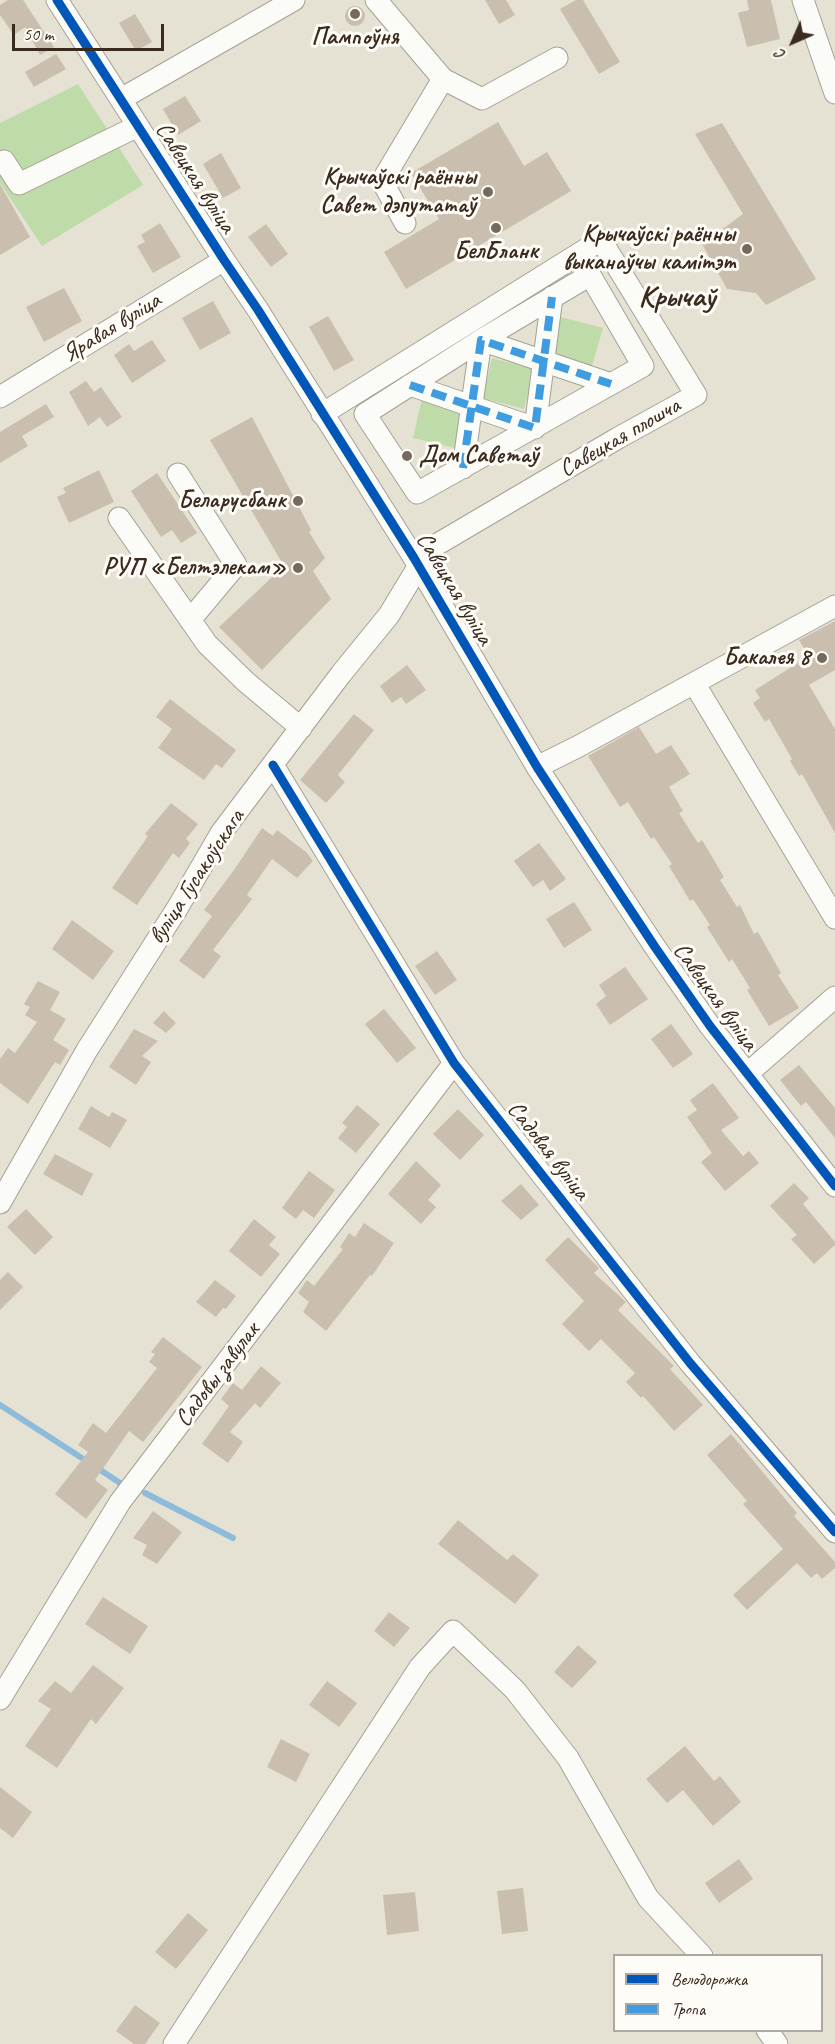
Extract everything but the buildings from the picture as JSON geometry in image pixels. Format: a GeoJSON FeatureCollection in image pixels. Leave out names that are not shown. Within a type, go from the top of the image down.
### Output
{"type":"FeatureCollection","features":[{"type":"Feature","properties":{"kind":"street","name":"Савецкая вуліца"},"geometry":{"type":"LineString","coordinates":[[57,0],[258,310],[416,563],[537,767],[655,947],[747,1074],[835,1186]]}},
{"type":"Feature","properties":{"kind":"street"},"geometry":{"type":"LineString","coordinates":[[121,99],[294,0]]}},
{"type":"Feature","properties":{"kind":"street"},"geometry":{"type":"LineString","coordinates":[[376,0],[443,79],[482,99],[557,58]]}},
{"type":"Feature","properties":{"kind":"street"},"geometry":{"type":"LineString","coordinates":[[803,0],[835,93]]}},
{"type":"Feature","properties":{"kind":"street"},"geometry":{"type":"LineString","coordinates":[[405,223],[382,181],[443,79]]}},
{"type":"Feature","properties":{"kind":"street"},"geometry":{"type":"LineString","coordinates":[[0,163],[4,161],[19,183],[138,126]]}},
{"type":"Feature","properties":{"kind":"street","name":"Савецкая плошча"},"geometry":{"type":"LineString","coordinates":[[322,414],[601,240],[696,395],[618,438],[416,563]]}},
{"type":"Feature","properties":{"kind":"street","name":"Яравая вуліца"},"geometry":{"type":"LineString","coordinates":[[0,397],[224,260]]}},
{"type":"Feature","properties":{"kind":"street"},"geometry":{"type":"LineString","coordinates":[[590,274],[643,366],[417,493],[365,414],[552,297],[590,274]]}},
{"type":"Feature","properties":{"kind":"street"},"geometry":{"type":"LineString","coordinates":[[535,428],[552,297]]}},
{"type":"Feature","properties":{"kind":"street"},"geometry":{"type":"LineString","coordinates":[[481,340],[611,384]]}},
{"type":"Feature","properties":{"kind":"street"},"geometry":{"type":"LineString","coordinates":[[463,468],[481,340]]}},
{"type":"Feature","properties":{"kind":"street"},"geometry":{"type":"LineString","coordinates":[[410,385],[535,428]]}},
{"type":"Feature","properties":{"kind":"street"},"geometry":{"type":"LineString","coordinates":[[178,474],[236,565],[190,620]]}},
{"type":"Feature","properties":{"kind":"street"},"geometry":{"type":"LineString","coordinates":[[118,518],[207,644],[238,675],[301,728]]}},
{"type":"Feature","properties":{"kind":"street","name":"вуліца Гусакоўскага"},"geometry":{"type":"LineString","coordinates":[[0,1203],[87,1050],[178,907],[221,833],[389,615],[416,563]]}},
{"type":"Feature","properties":{"kind":"street"},"geometry":{"type":"LineString","coordinates":[[537,767],[835,606]]}},
{"type":"Feature","properties":{"kind":"street"},"geometry":{"type":"LineString","coordinates":[[694,683],[835,918]]}},
{"type":"Feature","properties":{"kind":"street","name":"Садовая вуліца"},"geometry":{"type":"LineString","coordinates":[[273,765],[454,1063],[690,1364],[835,1532]]}},
{"type":"Feature","properties":{"kind":"street"},"geometry":{"type":"LineString","coordinates":[[747,1074],[835,997]]}},
{"type":"Feature","properties":{"kind":"street","name":"Садовы завулак"},"geometry":{"type":"LineString","coordinates":[[0,1699],[120,1502],[454,1063]]}},
{"type":"Feature","properties":{"kind":"street"},"geometry":{"type":"LineString","coordinates":[[174,2044],[420,1667],[453,1631],[515,1690],[568,1758],[648,1898],[700,1954]]}},
{"type":"Feature","properties":{"kind":"street"},"geometry":{"type":"LineString","coordinates":[[768,2032],[777,2044]]}},
{"type":"Feature","properties":{"kind":"green space"},"geometry":{"type":"Polygon","coordinates":[[[78,84],[143,185],[42,246],[0,183],[0,123],[78,84]]]}},
{"type":"Feature","properties":{"kind":"green space"},"geometry":{"type":"Polygon","coordinates":[[[561,317],[603,328],[591,369],[550,358],[561,317]]]}},
{"type":"Feature","properties":{"kind":"green space"},"geometry":{"type":"Polygon","coordinates":[[[492,358],[534,369],[524,409],[482,398],[492,358]]]}},
{"type":"Feature","properties":{"kind":"green space"},"geometry":{"type":"Polygon","coordinates":[[[422,398],[464,407],[455,448],[413,438],[422,398]]]}},
{"type":"Feature","properties":{"kind":"waterway"},"geometry":{"type":"LineString","coordinates":[[0,1405],[88,1462]]}},
{"type":"Feature","properties":{"kind":"waterway"},"geometry":{"type":"LineString","coordinates":[[96,1467],[123,1485]]}},
{"type":"Feature","properties":{"kind":"waterway"},"geometry":{"type":"LineString","coordinates":[[145,1493],[233,1538]]}},
{"type":"Feature","properties":{"kind":"marked path"},"geometry":{"type":"LineString","coordinates":[[410,385],[535,428],[552,297]]}},
{"type":"Feature","properties":{"kind":"marked path"},"geometry":{"type":"LineString","coordinates":[[463,468],[481,340],[611,384]]}},
{"type":"Feature","properties":{"kind":"cycle path"},"geometry":{"type":"LineString","coordinates":[[57,0],[258,310],[414,558],[537,767],[589,847],[710,1026],[835,1186]]}},
{"type":"Feature","properties":{"kind":"cycle path"},"geometry":{"type":"LineString","coordinates":[[273,765],[454,1063],[690,1363],[835,1532]]}},
{"type":"Feature","properties":{"kind":"place","name":"Пампоўня"},"geometry":{"type":"Point","coordinates":[355,14]}},
{"type":"Feature","properties":{"kind":"place","name":"Крычаўскі раённы Савет дэпутатаў"},"geometry":{"type":"Point","coordinates":[488,192]}},
{"type":"Feature","properties":{"kind":"place","name":"БелБланк"},"geometry":{"type":"Point","coordinates":[496,228]}},
{"type":"Feature","properties":{"kind":"place","name":"Крычаўскі раённы выканаўчы камітэт"},"geometry":{"type":"Point","coordinates":[747,249]}},
{"type":"Feature","properties":{"kind":"place","name":"Дом Саветаў"},"geometry":{"type":"Point","coordinates":[407,456]}},
{"type":"Feature","properties":{"kind":"place","name":"Беларусбанк"},"geometry":{"type":"Point","coordinates":[298,501]}},
{"type":"Feature","properties":{"kind":"place","name":"РУП «Белтэлекам»"},"geometry":{"type":"Point","coordinates":[298,568]}},
{"type":"Feature","properties":{"kind":"place","name":"Бакалея 8"},"geometry":{"type":"Point","coordinates":[822,658]}},
{"type":"Feature","properties":{"kind":"district","name":"Крычаў"},"geometry":{"type":"Point","coordinates":[677,298]}}]}
